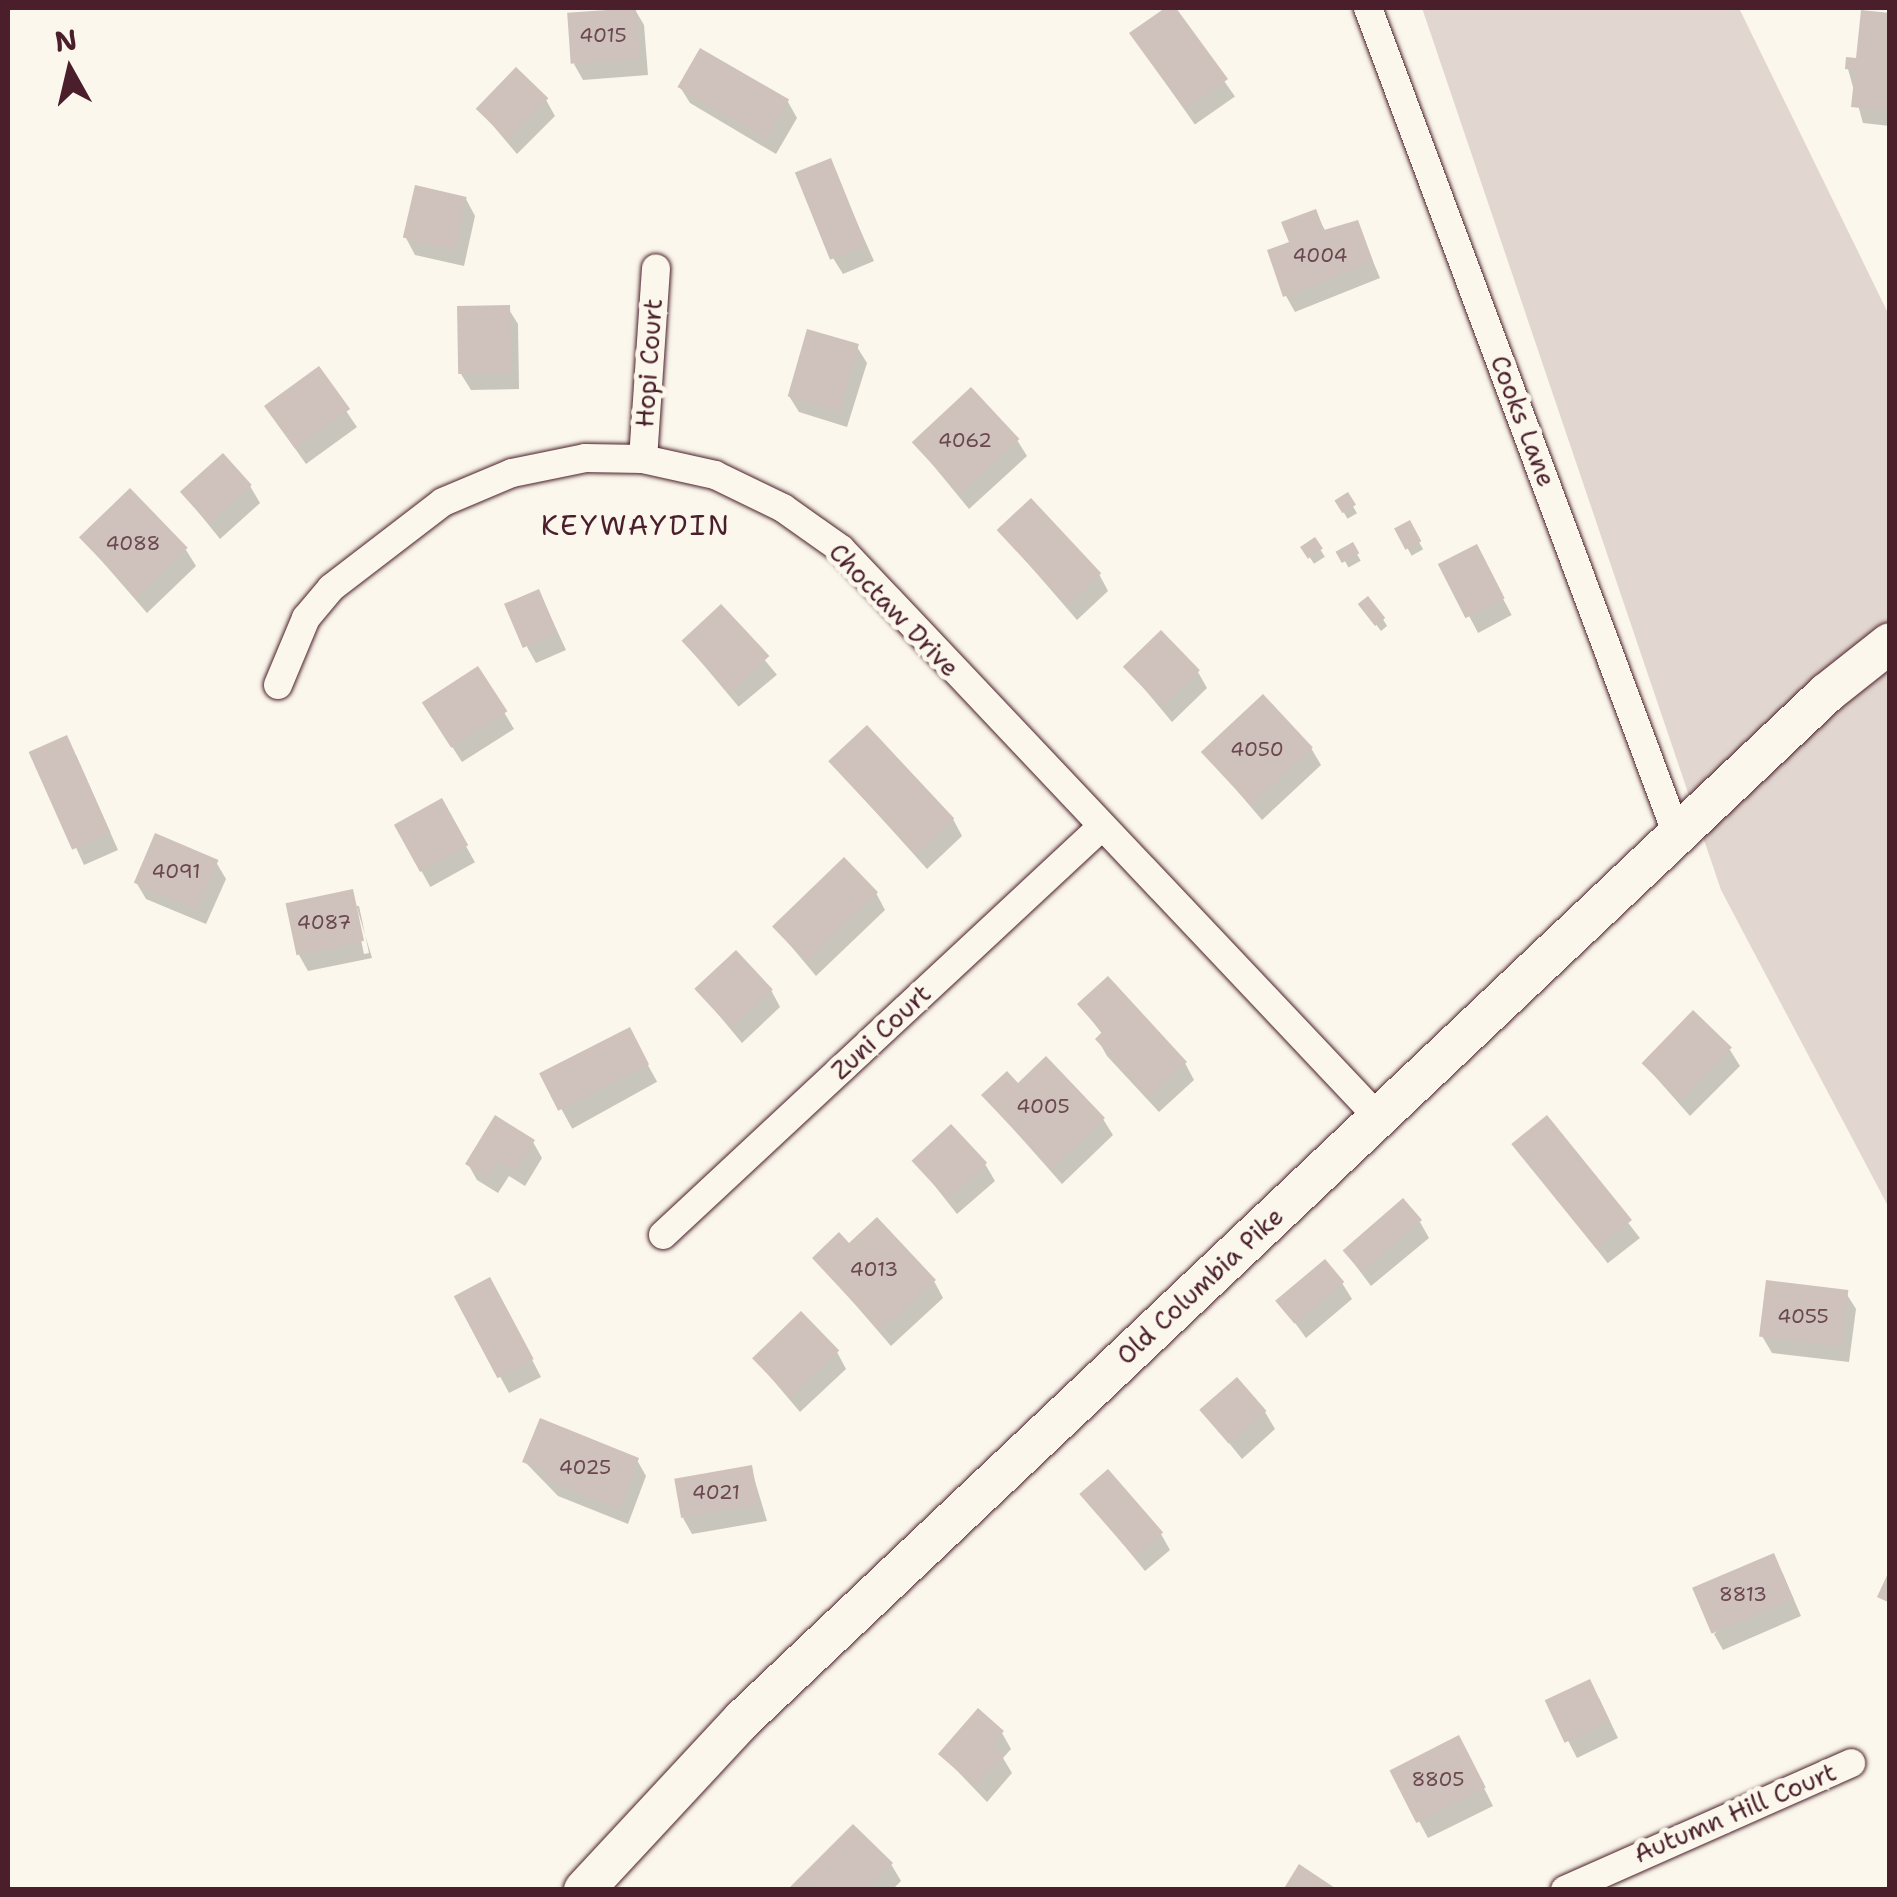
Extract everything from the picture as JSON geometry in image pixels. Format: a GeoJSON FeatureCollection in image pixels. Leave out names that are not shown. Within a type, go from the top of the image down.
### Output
{"type":"FeatureCollection","features":[{"type":"Feature","properties":{"kind":"street","name":"Cooks Lane"},"geometry":{"type":"LineString","coordinates":[[1368,8],[1676,835]]}},
{"type":"Feature","properties":{"kind":"street","name":"Hopi Court"},"geometry":{"type":"LineString","coordinates":[[643,458],[656,268]]}},
{"type":"Feature","properties":{"kind":"street","name":"Choctaw Drive"},"geometry":{"type":"LineString","coordinates":[[278,685],[306,618],[330,588],[443,502],[548,466],[584,458],[643,458],[716,475],[783,508],[841,549],[1100,828],[1378,1118]]}},
{"type":"Feature","properties":{"kind":"street","name":"Old Columbia Pike"},"geometry":{"type":"LineString","coordinates":[[1827,693],[1890,620]]}},
{"type":"Feature","properties":{"kind":"street","name":"Old Columbia Pike"},"geometry":{"type":"LineString","coordinates":[[584,1890],[742,1720],[1827,693],[1890,643]]}},
{"type":"Feature","properties":{"kind":"street","name":"Zuni Court"},"geometry":{"type":"LineString","coordinates":[[663,1235],[1100,828]]}},
{"type":"Feature","properties":{"kind":"street","name":"Autumn Hill Court"},"geometry":{"type":"LineString","coordinates":[[1565,1890],[1851,1763]]}},
{"type":"Feature","properties":{"kind":"shaded area"},"geometry":{"type":"Polygon","coordinates":[[[1422,8],[1739,8],[1889,315],[1889,1208],[1721,890],[1422,8]]]}},
{"type":"Feature","properties":{"kind":"building"},"geometry":{"type":"Polygon","coordinates":[[[636,8],[640,59],[571,64],[567,13],[636,8]]]}},
{"type":"Feature","properties":{"kind":"building"},"geometry":{"type":"Polygon","coordinates":[[[1165,8],[1176,8],[1228,79],[1185,110],[1129,33],[1165,8]]]}},
{"type":"Feature","properties":{"kind":"building"},"geometry":{"type":"Polygon","coordinates":[[[1861,10],[1890,13],[1890,111],[1851,107],[1855,70],[1845,69],[1846,57],[1856,58],[1861,10]]]}},
{"type":"Feature","properties":{"kind":"building"},"geometry":{"type":"Polygon","coordinates":[[[700,48],[789,100],[767,138],[678,87],[700,48]]]}},
{"type":"Feature","properties":{"kind":"building"},"geometry":{"type":"Polygon","coordinates":[[[516,67],[548,98],[508,140],[476,109],[516,67]]]}},
{"type":"Feature","properties":{"kind":"building"},"geometry":{"type":"Polygon","coordinates":[[[831,158],[866,245],[830,260],[795,173],[831,158]]]}},
{"type":"Feature","properties":{"kind":"building"},"geometry":{"type":"Polygon","coordinates":[[[415,185],[467,197],[454,250],[403,238],[415,185]]]}},
{"type":"Feature","properties":{"kind":"building"},"geometry":{"type":"Polygon","coordinates":[[[1316,209],[1324,230],[1358,220],[1373,261],[1283,297],[1267,250],[1289,242],[1281,222],[1316,209]]]}},
{"type":"Feature","properties":{"kind":"building"},"geometry":{"type":"Polygon","coordinates":[[[510,305],[511,373],[458,374],[457,306],[510,305]]]}},
{"type":"Feature","properties":{"kind":"building"},"geometry":{"type":"Polygon","coordinates":[[[807,329],[859,344],[840,411],[788,396],[807,329]]]}},
{"type":"Feature","properties":{"kind":"building"},"geometry":{"type":"Polygon","coordinates":[[[319,366],[350,409],[295,449],[264,406],[319,366]]]}},
{"type":"Feature","properties":{"kind":"building"},"geometry":{"type":"Polygon","coordinates":[[[971,387],[1019,439],[960,494],[912,442],[971,387]]]}},
{"type":"Feature","properties":{"kind":"building"},"geometry":{"type":"Polygon","coordinates":[[[223,453],[252,485],[209,524],[180,492],[223,453]]]}},
{"type":"Feature","properties":{"kind":"building"},"geometry":{"type":"Polygon","coordinates":[[[130,488],[188,548],[137,597],[79,537],[130,488]]]}},
{"type":"Feature","properties":{"kind":"building"},"geometry":{"type":"Polygon","coordinates":[[[1348,492],[1356,505],[1342,513],[1334,500],[1348,492]]]}},
{"type":"Feature","properties":{"kind":"building"},"geometry":{"type":"Polygon","coordinates":[[[1031,498],[1101,573],[1067,605],[997,530],[1031,498]]]}},
{"type":"Feature","properties":{"kind":"building"},"geometry":{"type":"Polygon","coordinates":[[[1410,520],[1421,541],[1405,550],[1394,528],[1410,520]]]}},
{"type":"Feature","properties":{"kind":"building"},"geometry":{"type":"Polygon","coordinates":[[[1315,537],[1323,549],[1308,559],[1300,547],[1315,537]]]}},
{"type":"Feature","properties":{"kind":"building"},"geometry":{"type":"Polygon","coordinates":[[[1353,542],[1359,553],[1342,563],[1336,552],[1353,542]]]}},
{"type":"Feature","properties":{"kind":"building"},"geometry":{"type":"Polygon","coordinates":[[[1477,544],[1505,598],[1465,618],[1438,564],[1477,544]]]}},
{"type":"Feature","properties":{"kind":"building"},"geometry":{"type":"Polygon","coordinates":[[[539,589],[558,633],[523,648],[504,604],[539,589]]]}},
{"type":"Feature","properties":{"kind":"building"},"geometry":{"type":"Polygon","coordinates":[[[1368,596],[1385,618],[1375,626],[1358,604],[1368,596]]]}},
{"type":"Feature","properties":{"kind":"building"},"geometry":{"type":"Polygon","coordinates":[[[721,604],[769,656],[730,693],[682,641],[721,604]]]}},
{"type":"Feature","properties":{"kind":"building"},"geometry":{"type":"Polygon","coordinates":[[[1161,630],[1200,670],[1162,707],[1123,667],[1161,630]]]}},
{"type":"Feature","properties":{"kind":"building"},"geometry":{"type":"Polygon","coordinates":[[[478,666],[507,711],[451,748],[422,702],[478,666]]]}},
{"type":"Feature","properties":{"kind":"building"},"geometry":{"type":"Polygon","coordinates":[[[1263,694],[1313,747],[1251,805],[1201,752],[1263,694]]]}},
{"type":"Feature","properties":{"kind":"building"},"geometry":{"type":"Polygon","coordinates":[[[867,725],[954,819],[916,855],[828,761],[867,725]]]}},
{"type":"Feature","properties":{"kind":"building"},"geometry":{"type":"Polygon","coordinates":[[[67,735],[111,833],[72,850],[29,752],[67,735]]]}},
{"type":"Feature","properties":{"kind":"building"},"geometry":{"type":"Polygon","coordinates":[[[442,798],[468,845],[420,872],[394,825],[442,798]]]}},
{"type":"Feature","properties":{"kind":"building"},"geometry":{"type":"Polygon","coordinates":[[[155,833],[219,860],[197,910],[134,883],[155,833]]]}},
{"type":"Feature","properties":{"kind":"building"},"geometry":{"type":"Polygon","coordinates":[[[844,857],[878,892],[806,962],[772,926],[844,857]]]}},
{"type":"Feature","properties":{"kind":"building"},"geometry":{"type":"Polygon","coordinates":[[[353,889],[364,941],[297,955],[286,903],[353,889]]]}},
{"type":"Feature","properties":{"kind":"building"},"geometry":{"type":"Polygon","coordinates":[[[736,950],[773,989],[731,1028],[694,989],[736,950]]]}},
{"type":"Feature","properties":{"kind":"building"},"geometry":{"type":"Polygon","coordinates":[[[1108,976],[1187,1062],[1148,1097],[1095,1039],[1102,1032],[1077,1004],[1108,976]]]}},
{"type":"Feature","properties":{"kind":"building"},"geometry":{"type":"Polygon","coordinates":[[[1693,1010],[1732,1048],[1680,1101],[1642,1063],[1693,1010]]]}},
{"type":"Feature","properties":{"kind":"building"},"geometry":{"type":"Polygon","coordinates":[[[630,1027],[649,1064],[558,1111],[539,1073],[630,1027]]]}},
{"type":"Feature","properties":{"kind":"building"},"geometry":{"type":"Polygon","coordinates":[[[1046,1056],[1105,1118],[1051,1169],[981,1095],[1007,1071],[1018,1083],[1046,1056]]]}},
{"type":"Feature","properties":{"kind":"building"},"geometry":{"type":"Polygon","coordinates":[[[495,1115],[535,1140],[515,1171],[499,1161],[488,1178],[465,1164],[495,1115]]]}},
{"type":"Feature","properties":{"kind":"building"},"geometry":{"type":"Polygon","coordinates":[[[1547,1115],[1632,1220],[1596,1249],[1511,1144],[1547,1115]]]}},
{"type":"Feature","properties":{"kind":"building"},"geometry":{"type":"Polygon","coordinates":[[[951,1124],[987,1163],[948,1200],[912,1161],[951,1124]]]}},
{"type":"Feature","properties":{"kind":"building"},"geometry":{"type":"Polygon","coordinates":[[[1403,1198],[1422,1220],[1362,1272],[1343,1250],[1403,1198]]]}},
{"type":"Feature","properties":{"kind":"building"},"geometry":{"type":"Polygon","coordinates":[[[877,1217],[936,1280],[880,1331],[812,1258],[839,1232],[849,1243],[877,1217]]]}},
{"type":"Feature","properties":{"kind":"building"},"geometry":{"type":"Polygon","coordinates":[[[1325,1259],[1344,1282],[1294,1324],[1275,1301],[1325,1259]]]}},
{"type":"Feature","properties":{"kind":"building"},"geometry":{"type":"Polygon","coordinates":[[[490,1277],[534,1359],[497,1378],[454,1296],[490,1277]]]}},
{"type":"Feature","properties":{"kind":"building"},"geometry":{"type":"Polygon","coordinates":[[[1766,1280],[1848,1290],[1841,1347],[1759,1337],[1766,1280]]]}},
{"type":"Feature","properties":{"kind":"building"},"geometry":{"type":"Polygon","coordinates":[[[801,1311],[839,1351],[790,1398],[752,1358],[801,1311]]]}},
{"type":"Feature","properties":{"kind":"building"},"geometry":{"type":"Polygon","coordinates":[[[1237,1377],[1267,1411],[1229,1444],[1199,1410],[1237,1377]]]}},
{"type":"Feature","properties":{"kind":"building"},"geometry":{"type":"Polygon","coordinates":[[[540,1418],[639,1458],[619,1509],[545,1479],[548,1472],[522,1462],[540,1418]]]}},
{"type":"Feature","properties":{"kind":"building"},"geometry":{"type":"Polygon","coordinates":[[[752,1465],[759,1504],[681,1518],[674,1479],[752,1465]]]}},
{"type":"Feature","properties":{"kind":"building"},"geometry":{"type":"Polygon","coordinates":[[[1108,1469],[1163,1532],[1134,1557],[1079,1494],[1108,1469]]]}},
{"type":"Feature","properties":{"kind":"building"},"geometry":{"type":"Polygon","coordinates":[[[1774,1553],[1794,1599],[1712,1634],[1692,1588],[1774,1553]]]}},
{"type":"Feature","properties":{"kind":"building"},"geometry":{"type":"Polygon","coordinates":[[[1890,1569],[1890,1603],[1877,1597],[1890,1569]]]}},
{"type":"Feature","properties":{"kind":"building"},"geometry":{"type":"Polygon","coordinates":[[[1590,1679],[1610,1722],[1565,1743],[1545,1700],[1590,1679]]]}},
{"type":"Feature","properties":{"kind":"building"},"geometry":{"type":"Polygon","coordinates":[[[978,1708],[1004,1731],[992,1744],[1004,1755],[976,1787],[938,1754],[978,1708]]]}},
{"type":"Feature","properties":{"kind":"building"},"geometry":{"type":"Polygon","coordinates":[[[1459,1735],[1486,1788],[1416,1823],[1390,1770],[1459,1735]]]}},
{"type":"Feature","properties":{"kind":"building"},"geometry":{"type":"Polygon","coordinates":[[[853,1824],[893,1863],[867,1890],[787,1890],[853,1824]]]}},
{"type":"Feature","properties":{"kind":"building"},"geometry":{"type":"Polygon","coordinates":[[[1299,1864],[1338,1890],[1283,1890],[1299,1864]]]}},
{"type":"Feature","properties":{"kind":"district","name":"KEYWAYDIN"},"geometry":{"type":"Point","coordinates":[636,525]}}]}
